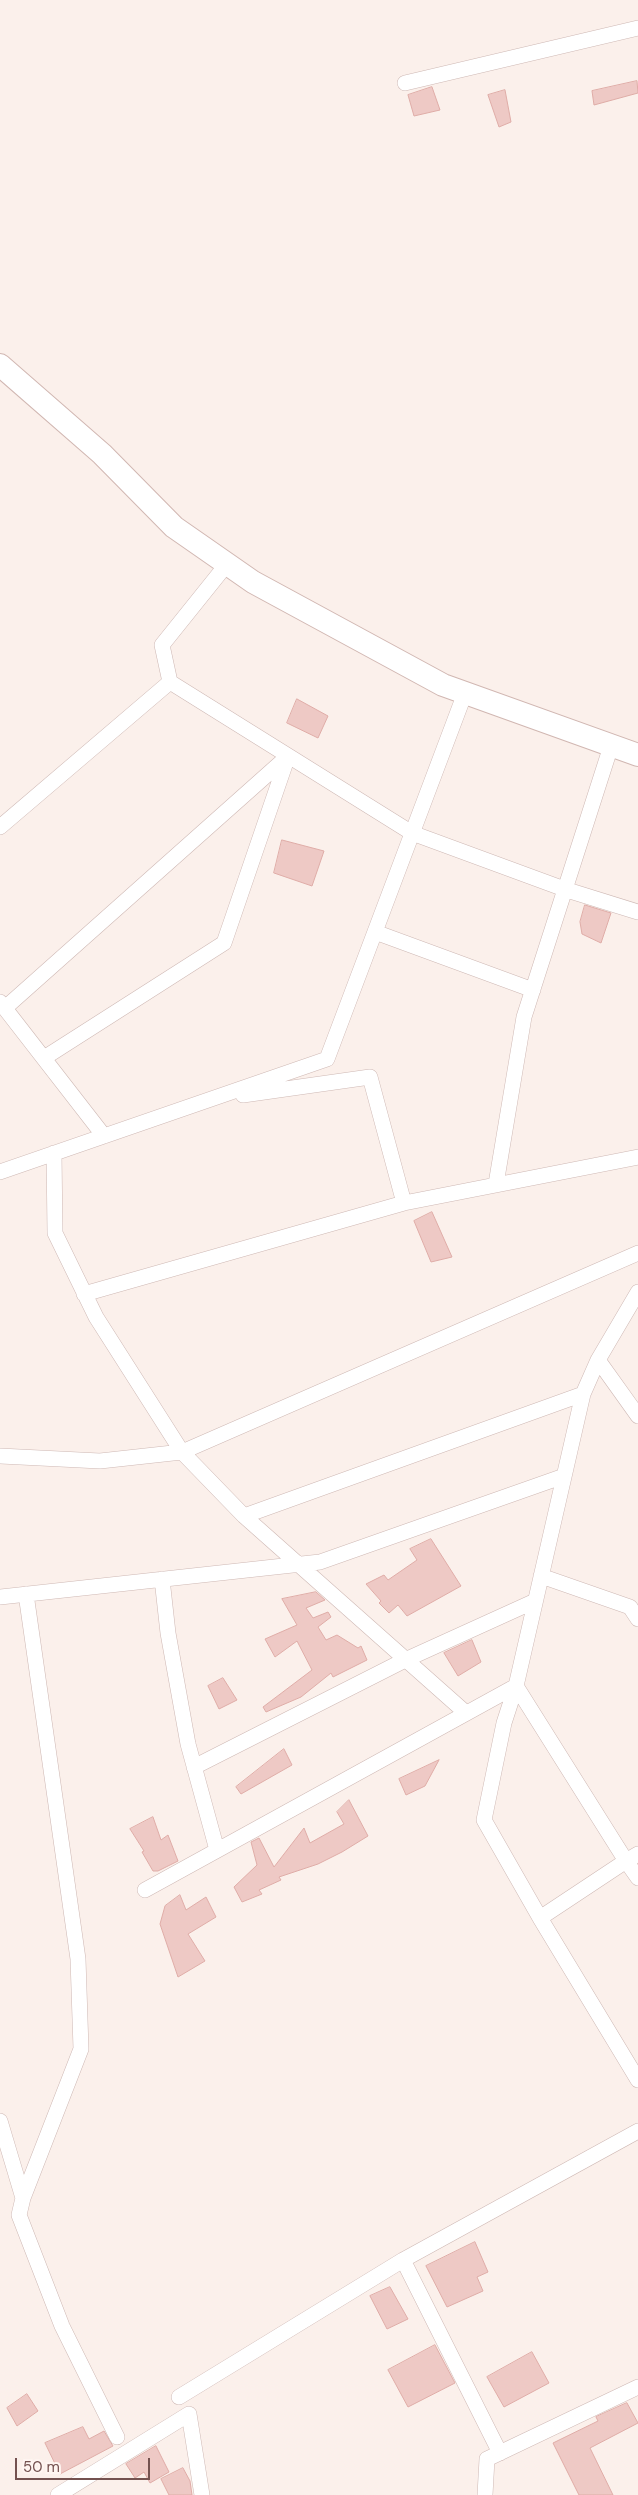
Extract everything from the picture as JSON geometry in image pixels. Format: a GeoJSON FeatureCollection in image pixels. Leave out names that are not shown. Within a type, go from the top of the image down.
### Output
{"type":"FeatureCollection","features":[{"type":"Feature","properties":{"kind":"main road"},"geometry":{"type":"LineString","coordinates":[[0,365],[102,454],[174,527],[253,582],[443,685],[638,756]]}},
{"type":"Feature","properties":{"kind":"street"},"geometry":{"type":"LineString","coordinates":[[405,83],[638,28]]}},
{"type":"Feature","properties":{"kind":"street"},"geometry":{"type":"LineString","coordinates":[[227,564],[162,645],[170,682],[412,833],[565,890],[638,912]]}},
{"type":"Feature","properties":{"kind":"street"},"geometry":{"type":"LineString","coordinates":[[0,827],[170,682]]}},
{"type":"Feature","properties":{"kind":"street"},"geometry":{"type":"LineString","coordinates":[[0,1172],[327,1059],[465,693]]}},
{"type":"Feature","properties":{"kind":"street"},"geometry":{"type":"LineString","coordinates":[[496,1184],[524,1017],[611,746]]}},
{"type":"Feature","properties":{"kind":"street"},"geometry":{"type":"LineString","coordinates":[[104,1136],[2,1005],[288,756]]}},
{"type":"Feature","properties":{"kind":"street"},"geometry":{"type":"LineString","coordinates":[[44,1058],[224,943],[288,756]]}},
{"type":"Feature","properties":{"kind":"street"},"geometry":{"type":"LineString","coordinates":[[375,932],[533,990]]}},
{"type":"Feature","properties":{"kind":"street"},"geometry":{"type":"LineString","coordinates":[[207,1100],[370,1077],[404,1203]]}},
{"type":"Feature","properties":{"kind":"street"},"geometry":{"type":"LineString","coordinates":[[54,1153],[55,1233],[96,1317],[182,1452],[244,1516],[466,1713]]}},
{"type":"Feature","properties":{"kind":"street"},"geometry":{"type":"LineString","coordinates":[[84,1294],[404,1203],[638,1157]]}},
{"type":"Feature","properties":{"kind":"street"},"geometry":{"type":"LineString","coordinates":[[0,1456],[100,1461],[182,1452],[638,1253]]}},
{"type":"Feature","properties":{"kind":"street"},"geometry":{"type":"LineString","coordinates":[[638,1292],[598,1360],[583,1394],[516,1686],[504,1722],[484,1820],[540,1918],[638,2080]]}},
{"type":"Feature","properties":{"kind":"street"},"geometry":{"type":"LineString","coordinates":[[598,1360],[638,1416]]}},
{"type":"Feature","properties":{"kind":"street"},"geometry":{"type":"LineString","coordinates":[[244,1516],[583,1394]]}},
{"type":"Feature","properties":{"kind":"street"},"geometry":{"type":"LineString","coordinates":[[0,1597],[320,1562],[564,1476]]}},
{"type":"Feature","properties":{"kind":"street"},"geometry":{"type":"LineString","coordinates":[[541,1576],[630,1607],[638,1618]]}},
{"type":"Feature","properties":{"kind":"street"},"geometry":{"type":"LineString","coordinates":[[162,1579],[168,1633],[188,1744],[217,1850]]}},
{"type":"Feature","properties":{"kind":"street"},"geometry":{"type":"LineString","coordinates":[[26,1594],[78,1959],[80,2049],[23,2198],[19,2216],[58,2317],[117,2437]]}},
{"type":"Feature","properties":{"kind":"street"},"geometry":{"type":"LineString","coordinates":[[194,1768],[405,1660],[535,1601]]}},
{"type":"Feature","properties":{"kind":"street"},"geometry":{"type":"LineString","coordinates":[[145,1890],[516,1686]]}},
{"type":"Feature","properties":{"kind":"street"},"geometry":{"type":"LineString","coordinates":[[516,1686],[632,1858],[638,1878]]}},
{"type":"Feature","properties":{"kind":"street"},"geometry":{"type":"LineString","coordinates":[[540,1918],[632,1858]]}},
{"type":"Feature","properties":{"kind":"street"},"geometry":{"type":"LineString","coordinates":[[0,2121],[23,2198]]}},
{"type":"Feature","properties":{"kind":"street"},"geometry":{"type":"LineString","coordinates":[[179,2397],[402,2260],[638,2130]]}},
{"type":"Feature","properties":{"kind":"street"},"geometry":{"type":"LineString","coordinates":[[402,2260],[500,2453]]}},
{"type":"Feature","properties":{"kind":"street"},"geometry":{"type":"LineString","coordinates":[[485,2495],[486,2459],[638,2387]]}},
{"type":"Feature","properties":{"kind":"street"},"geometry":{"type":"LineString","coordinates":[[58,2495],[189,2414],[202,2495]]}},
{"type":"Feature","properties":{"kind":"building"},"geometry":{"type":"Polygon","coordinates":[[[637,81],[638,93],[594,105],[592,91],[637,81]]]}},
{"type":"Feature","properties":{"kind":"building"},"geometry":{"type":"Polygon","coordinates":[[[432,87],[440,110],[414,116],[408,95],[432,87]]]}},
{"type":"Feature","properties":{"kind":"building"},"geometry":{"type":"Polygon","coordinates":[[[505,90],[511,122],[499,127],[488,95],[505,90]]]}},
{"type":"Feature","properties":{"kind":"building"},"geometry":{"type":"Polygon","coordinates":[[[297,699],[328,716],[318,738],[287,723],[297,699]]]}},
{"type":"Feature","properties":{"kind":"building"},"geometry":{"type":"Polygon","coordinates":[[[282,840],[324,851],[312,886],[274,873],[282,840]]]}},
{"type":"Feature","properties":{"kind":"building"},"geometry":{"type":"Polygon","coordinates":[[[585,905],[611,913],[601,943],[582,934],[580,922],[585,905]]]}},
{"type":"Feature","properties":{"kind":"building"},"geometry":{"type":"Polygon","coordinates":[[[432,1212],[452,1257],[431,1262],[414,1221],[432,1212]]]}},
{"type":"Feature","properties":{"kind":"building"},"geometry":{"type":"Polygon","coordinates":[[[431,1539],[461,1586],[407,1616],[398,1605],[389,1613],[379,1603],[381,1601],[366,1584],[384,1575],[388,1580],[417,1560],[410,1549],[431,1539]]]}},
{"type":"Feature","properties":{"kind":"building"},"geometry":{"type":"Polygon","coordinates":[[[316,1592],[325,1600],[306,1608],[313,1618],[328,1612],[331,1617],[318,1627],[326,1640],[337,1635],[358,1648],[361,1646],[367,1660],[333,1677],[331,1673],[301,1697],[266,1712],[263,1707],[312,1670],[297,1641],[275,1657],[265,1639],[297,1625],[282,1599],[316,1592]]]}},
{"type":"Feature","properties":{"kind":"building"},"geometry":{"type":"Polygon","coordinates":[[[472,1640],[481,1662],[458,1676],[444,1653],[472,1640]]]}},
{"type":"Feature","properties":{"kind":"building"},"geometry":{"type":"Polygon","coordinates":[[[223,1678],[237,1700],[219,1709],[208,1686],[223,1678]]]}},
{"type":"Feature","properties":{"kind":"building"},"geometry":{"type":"Polygon","coordinates":[[[284,1749],[292,1765],[241,1794],[236,1787],[284,1749]]]}},
{"type":"Feature","properties":{"kind":"building"},"geometry":{"type":"Polygon","coordinates":[[[439,1760],[425,1786],[406,1795],[399,1779],[439,1760]]]}},
{"type":"Feature","properties":{"kind":"building"},"geometry":{"type":"Polygon","coordinates":[[[349,1800],[368,1836],[318,1864],[279,1877],[281,1880],[259,1890],[262,1894],[242,1902],[234,1887],[257,1865],[251,1842],[259,1838],[274,1867],[304,1828],[310,1843],[344,1824],[337,1812],[349,1800]]]}},
{"type":"Feature","properties":{"kind":"building"},"geometry":{"type":"Polygon","coordinates":[[[153,1817],[161,1840],[168,1835],[178,1861],[158,1871],[153,1871],[142,1852],[144,1851],[130,1829],[153,1817]]]}},
{"type":"Feature","properties":{"kind":"building"},"geometry":{"type":"Polygon","coordinates":[[[180,1895],[186,1910],[206,1897],[216,1917],[188,1934],[205,1961],[178,1977],[160,1924],[165,1906],[180,1895]]]}},
{"type":"Feature","properties":{"kind":"building"},"geometry":{"type":"Polygon","coordinates":[[[475,2242],[488,2272],[477,2277],[483,2291],[447,2307],[426,2266],[475,2242]]]}},
{"type":"Feature","properties":{"kind":"building"},"geometry":{"type":"Polygon","coordinates":[[[390,2287],[408,2319],[387,2329],[370,2296],[390,2287]]]}},
{"type":"Feature","properties":{"kind":"building"},"geometry":{"type":"Polygon","coordinates":[[[435,2345],[455,2383],[408,2407],[388,2370],[435,2345]]]}},
{"type":"Feature","properties":{"kind":"building"},"geometry":{"type":"Polygon","coordinates":[[[532,2352],[549,2383],[504,2407],[487,2377],[532,2352]]]}},
{"type":"Feature","properties":{"kind":"building"},"geometry":{"type":"Polygon","coordinates":[[[27,2394],[38,2411],[17,2426],[7,2408],[27,2394]]]}},
{"type":"Feature","properties":{"kind":"building"},"geometry":{"type":"Polygon","coordinates":[[[627,2403],[638,2423],[590,2448],[613,2495],[579,2495],[553,2443],[598,2421],[596,2417],[627,2403]]]}},
{"type":"Feature","properties":{"kind":"building"},"geometry":{"type":"Polygon","coordinates":[[[83,2427],[89,2439],[104,2431],[113,2446],[60,2474],[45,2443],[83,2427]]]}},
{"type":"Feature","properties":{"kind":"building"},"geometry":{"type":"Polygon","coordinates":[[[156,2446],[169,2472],[150,2483],[144,2472],[135,2478],[126,2464],[156,2446]]]}},
{"type":"Feature","properties":{"kind":"building"},"geometry":{"type":"Polygon","coordinates":[[[183,2468],[190,2481],[192,2495],[169,2495],[161,2479],[183,2468]]]}}]}
